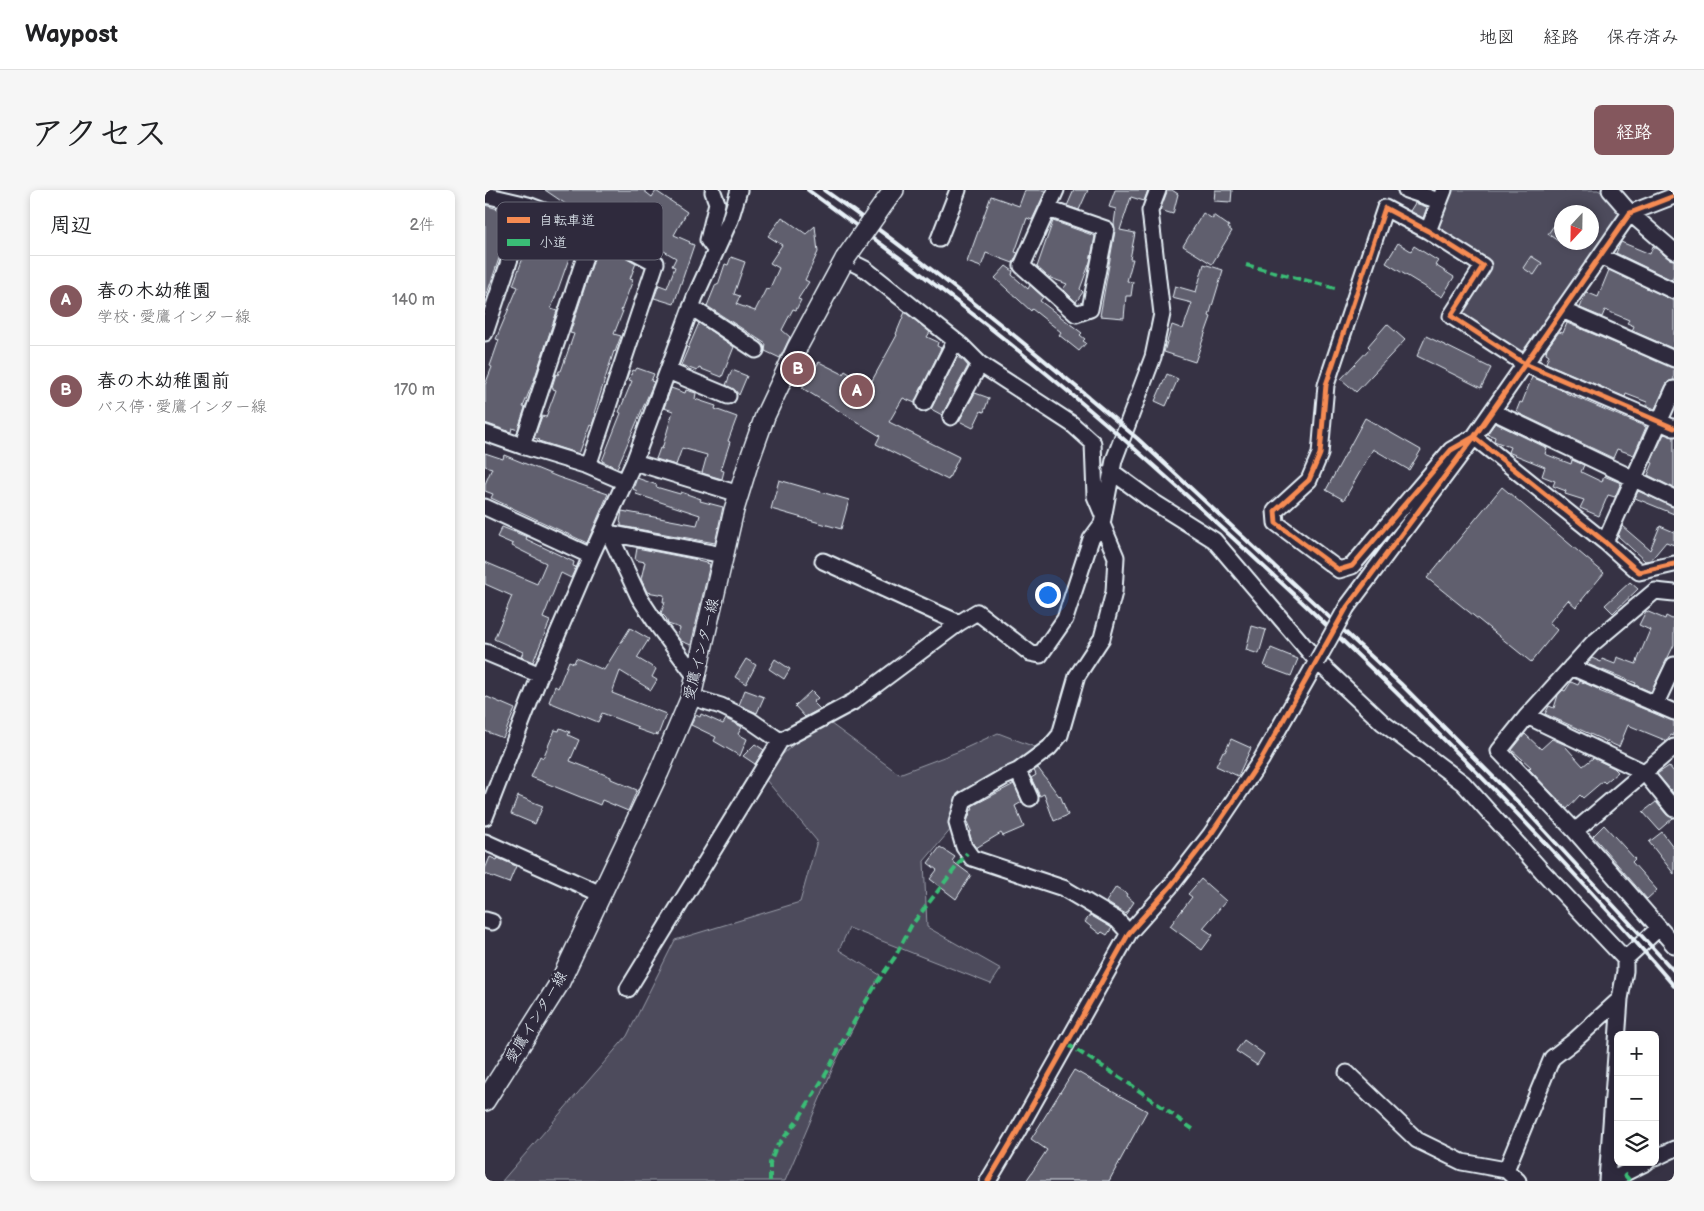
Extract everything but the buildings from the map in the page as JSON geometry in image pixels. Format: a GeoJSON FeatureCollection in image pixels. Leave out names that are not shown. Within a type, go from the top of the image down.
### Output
{"type":"FeatureCollection","features":[{"type":"Feature","properties":{"kind":"main road","name":"愛鷹インター線"},"geometry":{"type":"LineString","coordinates":[[485,1101],[559,984],[659,772],[691,697],[723,555],[739,494],[765,416],[797,348],[845,259],[890,196]]}},
{"type":"Feature","properties":{"kind":"street"},"geometry":{"type":"LineString","coordinates":[[485,817],[540,675],[591,556],[607,530],[691,307],[730,220],[739,190]]}},
{"type":"Feature","properties":{"kind":"street"},"geometry":{"type":"LineString","coordinates":[[939,239],[958,190]]}},
{"type":"Feature","properties":{"kind":"street"},"geometry":{"type":"LineString","coordinates":[[1048,209],[1105,229],[1090,309],[1076,314],[1022,266],[1056,190]]}},
{"type":"Feature","properties":{"kind":"street"},"geometry":{"type":"LineString","coordinates":[[628,989],[780,740],[853,702],[959,623],[977,612],[1030,653],[1040,655],[1065,618],[1091,539],[1103,520],[1114,460],[1153,358],[1162,314],[1150,211],[1158,190]]}},
{"type":"Feature","properties":{"kind":"street"},"geometry":{"type":"LineString","coordinates":[[1406,190],[1442,195],[1428,231]]}},
{"type":"Feature","properties":{"kind":"street"},"geometry":{"type":"LineString","coordinates":[[1609,190],[1630,213],[1674,251]]}},
{"type":"Feature","properties":{"kind":"street"},"geometry":{"type":"LineString","coordinates":[[713,192],[717,202],[708,240],[715,252]]}},
{"type":"Feature","properties":{"kind":"street"},"geometry":{"type":"LineString","coordinates":[[485,195],[514,202]]}},
{"type":"Feature","properties":{"kind":"street"},"geometry":{"type":"LineString","coordinates":[[988,1181],[1129,933],[1170,887],[1211,834],[1261,760],[1347,607],[1474,437],[1630,213],[1674,196]]}},
{"type":"Feature","properties":{"kind":"street"},"geometry":{"type":"LineString","coordinates":[[1474,437],[1451,450],[1352,566],[1339,570],[1276,523],[1275,511],[1309,480],[1320,454],[1326,386],[1385,208],[1428,231],[1483,266],[1451,316],[1525,364],[1674,428]]}},
{"type":"Feature","properties":{"kind":"street"},"geometry":{"type":"LineString","coordinates":[[1600,256],[1674,291]]}},
{"type":"Feature","properties":{"kind":"street"},"geometry":{"type":"LineString","coordinates":[[845,259],[865,270],[955,341],[980,364],[1072,424],[1093,443],[1095,496],[1116,557],[1114,592],[1102,638],[1077,676],[1060,735],[1049,748],[1018,770],[964,800],[957,823],[967,853],[972,858],[1063,888],[1117,920],[1129,933]]}},
{"type":"Feature","properties":{"kind":"street"},"geometry":{"type":"LineString","coordinates":[[485,333],[509,260]]}},
{"type":"Feature","properties":{"kind":"street"},"geometry":{"type":"LineString","coordinates":[[522,446],[584,260]]}},
{"type":"Feature","properties":{"kind":"street"},"geometry":{"type":"LineString","coordinates":[[588,466],[657,263],[651,260]]}},
{"type":"Feature","properties":{"kind":"street"},"geometry":{"type":"LineString","coordinates":[[691,307],[756,350]]}},
{"type":"Feature","properties":{"kind":"street"},"geometry":{"type":"LineString","coordinates":[[1562,310],[1674,358]]}},
{"type":"Feature","properties":{"kind":"street"},"geometry":{"type":"LineString","coordinates":[[924,404],[955,341]]}},
{"type":"Feature","properties":{"kind":"street"},"geometry":{"type":"LineString","coordinates":[[951,417],[980,364]]}},
{"type":"Feature","properties":{"kind":"street"},"geometry":{"type":"LineString","coordinates":[[668,371],[728,396]]}},
{"type":"Feature","properties":{"kind":"street"},"geometry":{"type":"LineString","coordinates":[[1605,542],[1674,389]]}},
{"type":"Feature","properties":{"kind":"street"},"geometry":{"type":"LineString","coordinates":[[1492,411],[1674,498]]}},
{"type":"Feature","properties":{"kind":"street"},"geometry":{"type":"LineString","coordinates":[[485,433],[588,466],[625,482]]}},
{"type":"Feature","properties":{"kind":"street"},"geometry":{"type":"LineString","coordinates":[[1474,437],[1605,542],[1639,572],[1674,564]]}},
{"type":"Feature","properties":{"kind":"street"},"geometry":{"type":"LineString","coordinates":[[634,462],[739,494]]}},
{"type":"Feature","properties":{"kind":"street"},"geometry":{"type":"LineString","coordinates":[[1111,471],[1152,501],[1214,540],[1317,661],[1383,723],[1463,783],[1625,959],[1625,971],[1619,999],[1608,1181],[1639,1166]]}},
{"type":"Feature","properties":{"kind":"street"},"geometry":{"type":"LineString","coordinates":[[485,507],[591,556]]}},
{"type":"Feature","properties":{"kind":"street"},"geometry":{"type":"LineString","coordinates":[[607,530],[723,555]]}},
{"type":"Feature","properties":{"kind":"street"},"geometry":{"type":"LineString","coordinates":[[607,530],[639,596],[658,626],[696,677]]}},
{"type":"Feature","properties":{"kind":"street"},"geometry":{"type":"LineString","coordinates":[[823,560],[959,623]]}},
{"type":"Feature","properties":{"kind":"street"},"geometry":{"type":"LineString","coordinates":[[1674,593],[1655,592],[1592,644],[1527,716],[1499,751],[1575,832],[1674,945]]}},
{"type":"Feature","properties":{"kind":"street"},"geometry":{"type":"LineString","coordinates":[[485,652],[540,675]]}},
{"type":"Feature","properties":{"kind":"street"},"geometry":{"type":"LineString","coordinates":[[1656,704],[1674,665]]}},
{"type":"Feature","properties":{"kind":"street"},"geometry":{"type":"LineString","coordinates":[[1571,667],[1674,712]]}},
{"type":"Feature","properties":{"kind":"street"},"geometry":{"type":"LineString","coordinates":[[691,697],[721,706],[750,720],[780,740]]}},
{"type":"Feature","properties":{"kind":"street"},"geometry":{"type":"LineString","coordinates":[[1527,716],[1643,772],[1674,809]]}},
{"type":"Feature","properties":{"kind":"street"},"geometry":{"type":"LineString","coordinates":[[1575,832],[1674,747]]}},
{"type":"Feature","properties":{"kind":"street"},"geometry":{"type":"LineString","coordinates":[[1018,770],[1030,798]]}},
{"type":"Feature","properties":{"kind":"street"},"geometry":{"type":"LineString","coordinates":[[485,842],[601,894]]}},
{"type":"Feature","properties":{"kind":"street"},"geometry":{"type":"LineString","coordinates":[[1625,959],[1659,928]]}},
{"type":"Feature","properties":{"kind":"street"},"geometry":{"type":"LineString","coordinates":[[1506,1170],[1552,1058],[1574,1041],[1619,999]]}},
{"type":"Feature","properties":{"kind":"street"},"geometry":{"type":"LineString","coordinates":[[1347,1073],[1417,1140],[1462,1162],[1506,1170],[1517,1181]]}},
{"type":"Feature","properties":{"kind":"street"},"geometry":{"type":"LineString","coordinates":[[1659,1156],[1674,1149]]}},
{"type":"Feature","properties":{"kind":"shaded area"},"geometry":{"type":"Polygon","coordinates":[[[1451,190],[1598,190],[1614,200],[1622,221],[1525,364],[1463,316],[1463,305],[1483,274],[1491,268],[1438,226],[1451,190]]]}},
{"type":"Feature","properties":{"kind":"shaded area"},"geometry":{"type":"Polygon","coordinates":[[[823,718],[899,774],[957,752],[998,733],[1040,749],[964,791],[952,828],[924,861],[927,927],[1001,969],[991,984],[849,928],[839,950],[880,975],[835,1063],[785,1181],[502,1181],[627,1036],[675,940],[800,902],[817,841],[761,774],[823,718]]]}},
{"type":"Feature","properties":{"kind":"railway"},"geometry":{"type":"LineString","coordinates":[[808,190],[929,280],[1018,350],[1113,430],[1209,516],[1303,603],[1447,742],[1586,886],[1674,986]]}},
{"type":"Feature","properties":{"kind":"railway"},"geometry":{"type":"LineString","coordinates":[[824,190],[905,249],[984,311],[1138,439],[1401,684],[1520,804],[1674,971]]}},
{"type":"Feature","properties":{"kind":"marked path"},"geometry":{"type":"LineString","coordinates":[[1246,265],[1335,288]]}},
{"type":"Feature","properties":{"kind":"marked path"},"geometry":{"type":"LineString","coordinates":[[770,1181],[770,1163],[777,1146],[798,1120],[878,981],[895,957],[911,926],[967,853]]}},
{"type":"Feature","properties":{"kind":"marked path"},"geometry":{"type":"LineString","coordinates":[[1067,1044],[1127,1082],[1194,1130]]}},
{"type":"Feature","properties":{"kind":"marked path"},"geometry":{"type":"LineString","coordinates":[[1624,1174],[1630,1181]]}},
{"type":"Feature","properties":{"kind":"cycle path"},"geometry":{"type":"LineString","coordinates":[[988,1181],[1129,933],[1170,887],[1211,834],[1261,760],[1347,607],[1474,437],[1630,213],[1674,196]]}},
{"type":"Feature","properties":{"kind":"cycle path"},"geometry":{"type":"LineString","coordinates":[[1674,428],[1525,364],[1451,316],[1483,266],[1428,231],[1385,208],[1326,385],[1320,454],[1309,480],[1275,511],[1276,523],[1339,570],[1352,566],[1451,450],[1474,437],[1605,542],[1639,572],[1674,564]]}},
{"type":"Feature","properties":{"kind":"place","name":"春の木幼稚園前"},"geometry":{"type":"Point","coordinates":[798,369]}},
{"type":"Feature","properties":{"kind":"place","name":"春の木幼稚園"},"geometry":{"type":"Point","coordinates":[857,391]}}]}
